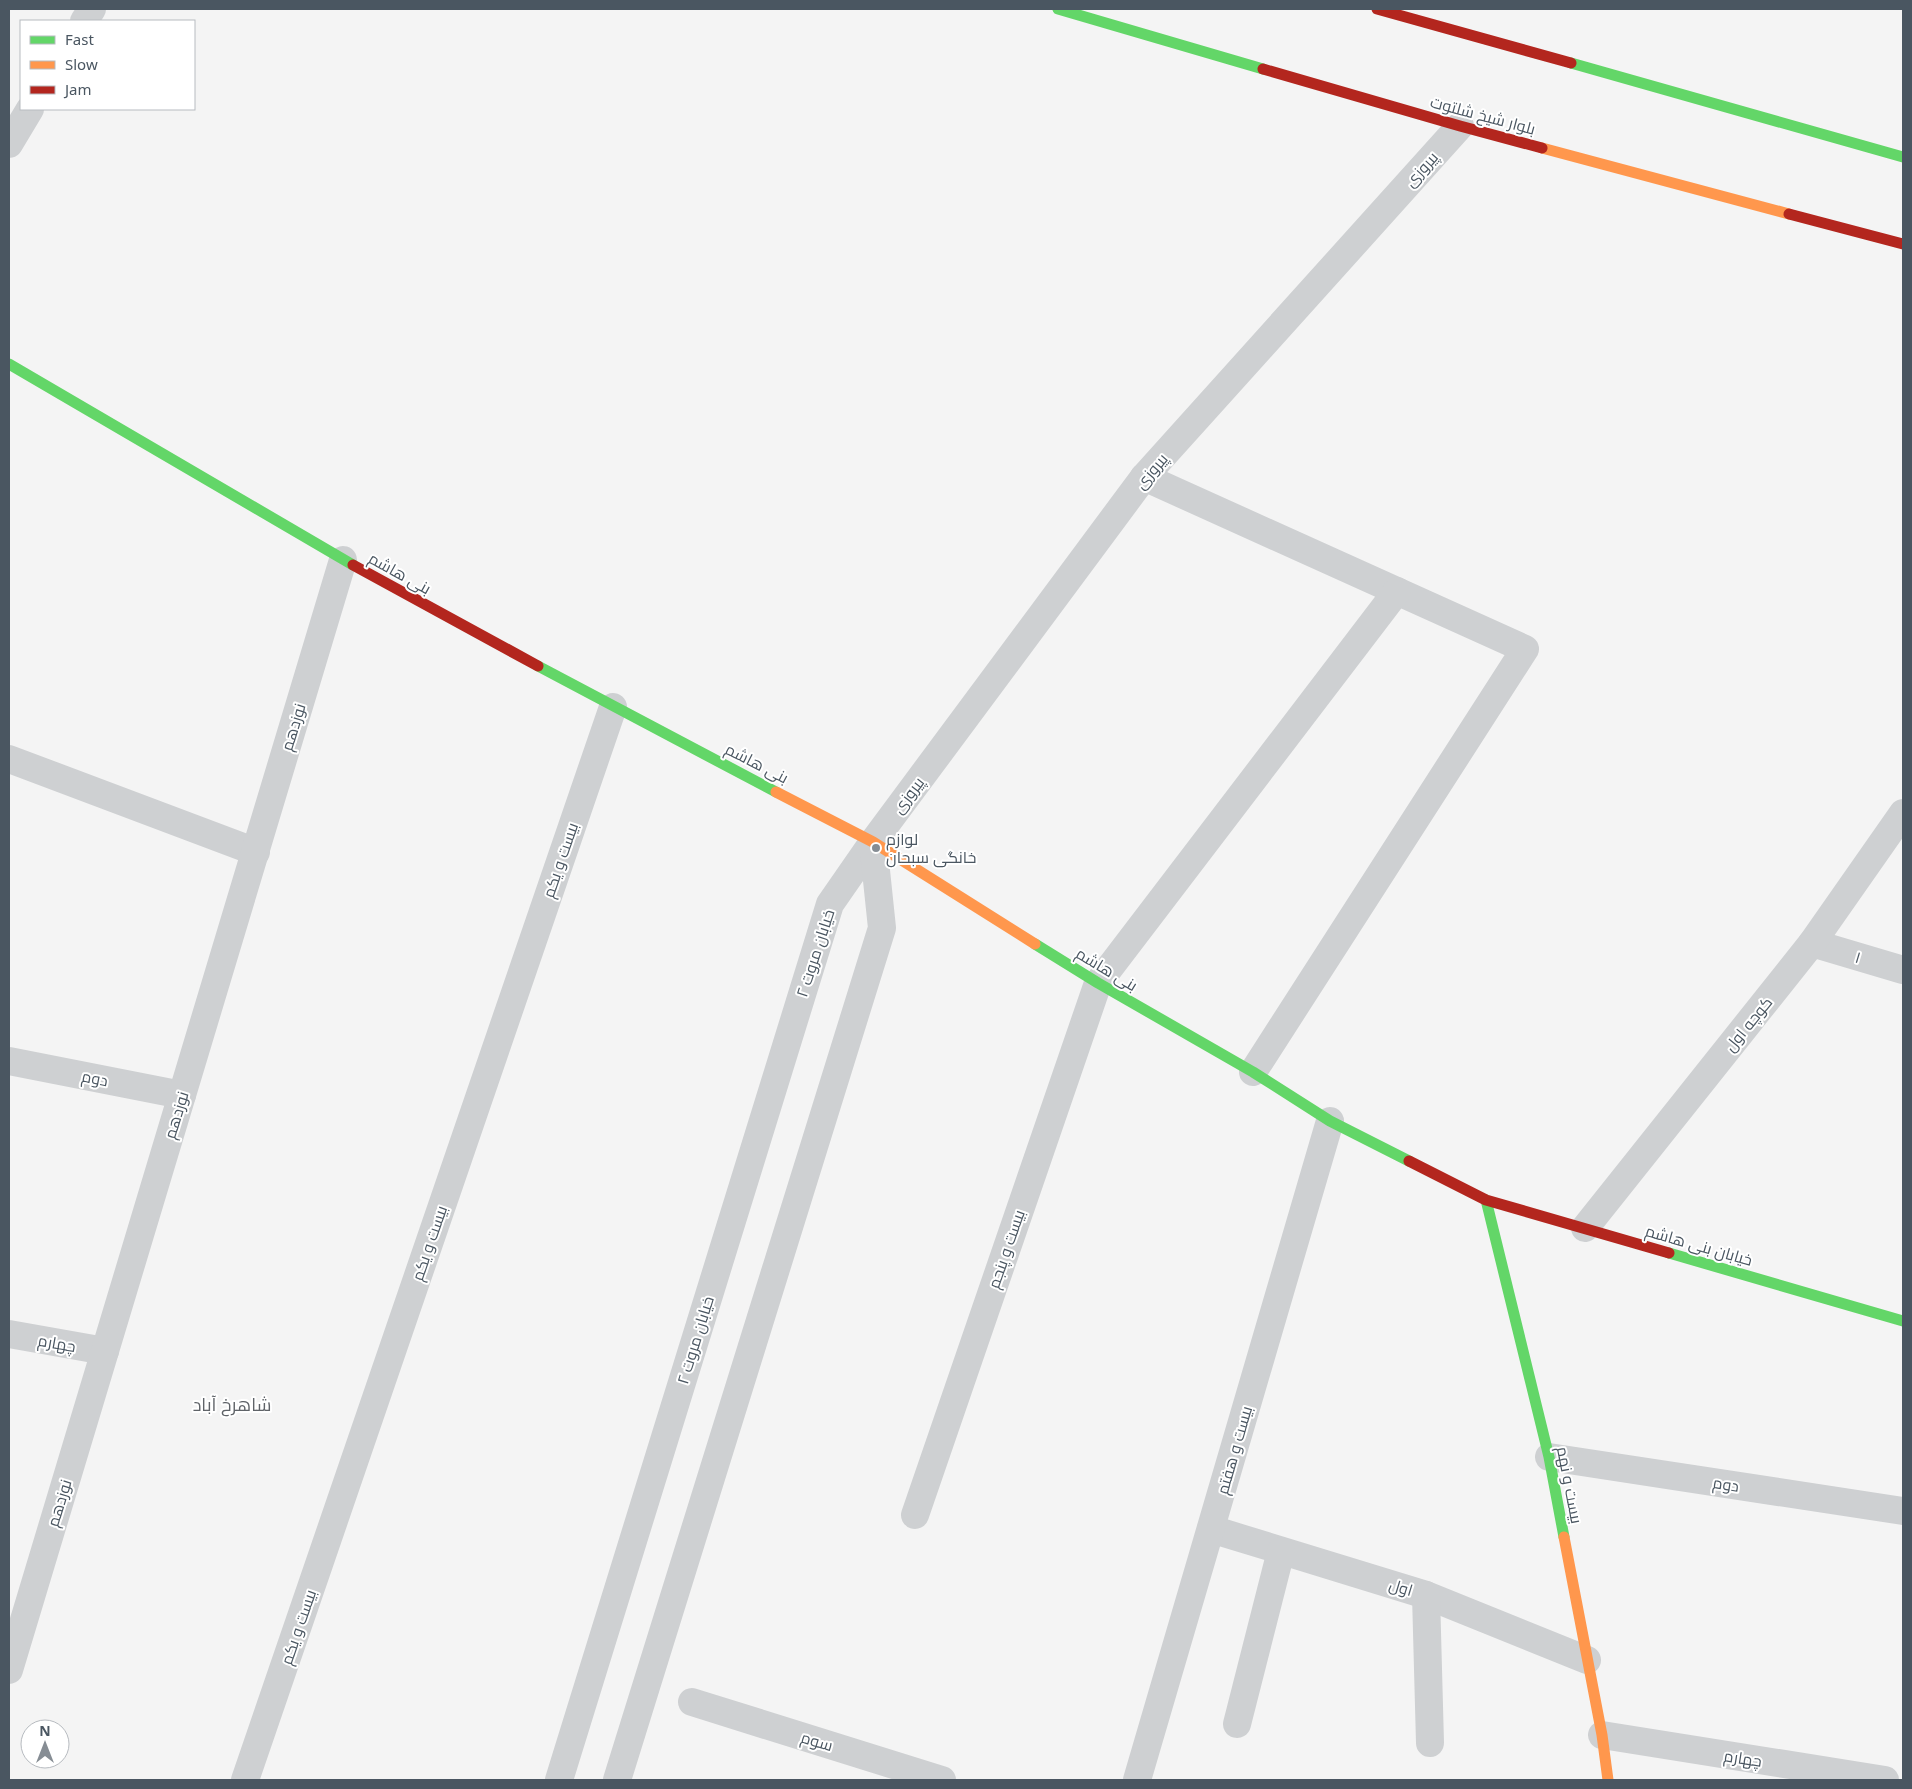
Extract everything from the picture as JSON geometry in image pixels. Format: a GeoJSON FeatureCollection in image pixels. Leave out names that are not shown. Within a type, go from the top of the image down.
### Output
{"type":"FeatureCollection","features":[{"type":"Feature","properties":{"kind":"street"},"geometry":{"type":"LineString","coordinates":[[85,20],[92,9]]}},
{"type":"Feature","properties":{"kind":"street","name":"بلوار شیخ شلتوت"},"geometry":{"type":"LineString","coordinates":[[1058,9],[1460,126],[1903,244]]}},
{"type":"Feature","properties":{"kind":"street"},"geometry":{"type":"LineString","coordinates":[[1377,9],[1903,156]]}},
{"type":"Feature","properties":{"kind":"street"},"geometry":{"type":"LineString","coordinates":[[9,144],[29,110]]}},
{"type":"Feature","properties":{"kind":"street","name":"پیروزی"},"geometry":{"type":"LineString","coordinates":[[873,842],[1144,477],[1460,126]]}},
{"type":"Feature","properties":{"kind":"street","name":"بنی هاشم"},"geometry":{"type":"LineString","coordinates":[[9,364],[343,560],[613,707],[873,842],[1098,984],[1253,1072],[1330,1121],[1486,1200]]}},
{"type":"Feature","properties":{"kind":"street"},"geometry":{"type":"LineString","coordinates":[[1144,477],[1525,649],[1253,1072]]}},
{"type":"Feature","properties":{"kind":"street","name":"نوزدهم"},"geometry":{"type":"LineString","coordinates":[[9,1670],[17,1612],[105,1351],[343,560]]}},
{"type":"Feature","properties":{"kind":"street","name":"بیست و پنجم"},"geometry":{"type":"LineString","coordinates":[[915,1515],[1098,984],[1397,591]]}},
{"type":"Feature","properties":{"kind":"street","name":"بیست و یکم"},"geometry":{"type":"LineString","coordinates":[[245,1780],[613,707]]}},
{"type":"Feature","properties":{"kind":"street"},"geometry":{"type":"LineString","coordinates":[[9,759],[256,852]]}},
{"type":"Feature","properties":{"kind":"street","name":"کوچه اول"},"geometry":{"type":"LineString","coordinates":[[1585,1228],[1812,943],[1903,814]]}},
{"type":"Feature","properties":{"kind":"street"},"geometry":{"type":"LineString","coordinates":[[617,1780],[882,928],[873,842]]}},
{"type":"Feature","properties":{"kind":"street","name":"خیابان مروت ۲"},"geometry":{"type":"LineString","coordinates":[[559,1780],[830,904],[873,842]]}},
{"type":"Feature","properties":{"kind":"street","name":"۱"},"geometry":{"type":"LineString","coordinates":[[1812,943],[1903,970]]}},
{"type":"Feature","properties":{"kind":"street","name":"دوم"},"geometry":{"type":"LineString","coordinates":[[9,1061],[182,1095]]}},
{"type":"Feature","properties":{"kind":"street","name":"بیست و هفتم"},"geometry":{"type":"LineString","coordinates":[[1137,1780],[1330,1121]]}},
{"type":"Feature","properties":{"kind":"street","name":"خیابان بنی هاشم"},"geometry":{"type":"LineString","coordinates":[[1486,1200],[1903,1321]]}},
{"type":"Feature","properties":{"kind":"street","name":"بیست و نهم"},"geometry":{"type":"LineString","coordinates":[[1486,1200],[1549,1457],[1602,1736],[1608,1780]]}},
{"type":"Feature","properties":{"kind":"street","name":"چهارم"},"geometry":{"type":"LineString","coordinates":[[9,1334],[105,1351]]}},
{"type":"Feature","properties":{"kind":"street","name":"دوم"},"geometry":{"type":"LineString","coordinates":[[1549,1457],[1903,1512]]}},
{"type":"Feature","properties":{"kind":"street","name":"اول"},"geometry":{"type":"LineString","coordinates":[[1211,1529],[1426,1595],[1587,1660]]}},
{"type":"Feature","properties":{"kind":"street"},"geometry":{"type":"LineString","coordinates":[[1237,1724],[1281,1551]]}},
{"type":"Feature","properties":{"kind":"street"},"geometry":{"type":"LineString","coordinates":[[1426,1595],[1430,1743]]}},
{"type":"Feature","properties":{"kind":"street","name":"سوم"},"geometry":{"type":"LineString","coordinates":[[692,1702],[942,1780]]}},
{"type":"Feature","properties":{"kind":"street","name":"چهارم"},"geometry":{"type":"LineString","coordinates":[[1602,1736],[1885,1780]]}},
{"type":"Feature","properties":{"kind":"traffic: fast"},"geometry":{"type":"LineString","coordinates":[[1058,9],[1263,69]]}},
{"type":"Feature","properties":{"kind":"traffic: fast"},"geometry":{"type":"LineString","coordinates":[[1571,63],[1903,157]]}},
{"type":"Feature","properties":{"kind":"traffic: fast"},"geometry":{"type":"LineString","coordinates":[[9,364],[353,565]]}},
{"type":"Feature","properties":{"kind":"traffic: fast"},"geometry":{"type":"LineString","coordinates":[[538,666],[776,792]]}},
{"type":"Feature","properties":{"kind":"traffic: fast"},"geometry":{"type":"LineString","coordinates":[[1035,944],[1098,983],[1253,1072],[1330,1121],[1409,1161]]}},
{"type":"Feature","properties":{"kind":"traffic: fast"},"geometry":{"type":"LineString","coordinates":[[1486,1200],[1549,1457],[1564,1537]]}},
{"type":"Feature","properties":{"kind":"traffic: fast"},"geometry":{"type":"LineString","coordinates":[[1669,1253],[1903,1321]]}},
{"type":"Feature","properties":{"kind":"traffic: slow"},"geometry":{"type":"LineString","coordinates":[[1542,148],[1789,214]]}},
{"type":"Feature","properties":{"kind":"traffic: slow"},"geometry":{"type":"LineString","coordinates":[[776,792],[873,842],[1035,944]]}},
{"type":"Feature","properties":{"kind":"traffic: slow"},"geometry":{"type":"LineString","coordinates":[[1564,1537],[1602,1735],[1608,1780]]}},
{"type":"Feature","properties":{"kind":"traffic: jam"},"geometry":{"type":"LineString","coordinates":[[1377,9],[1571,63]]}},
{"type":"Feature","properties":{"kind":"traffic: jam"},"geometry":{"type":"LineString","coordinates":[[1263,69],[1542,148]]}},
{"type":"Feature","properties":{"kind":"traffic: jam"},"geometry":{"type":"LineString","coordinates":[[1789,214],[1903,244]]}},
{"type":"Feature","properties":{"kind":"traffic: jam"},"geometry":{"type":"LineString","coordinates":[[353,565],[538,666]]}},
{"type":"Feature","properties":{"kind":"traffic: jam"},"geometry":{"type":"LineString","coordinates":[[1409,1161],[1486,1200],[1669,1253]]}},
{"type":"Feature","properties":{"kind":"place","name":"لوازم خانگی سبحان"},"geometry":{"type":"Point","coordinates":[876,848]}},
{"type":"Feature","properties":{"kind":"district","name":"شاهرخ آباد"},"geometry":{"type":"Point","coordinates":[232,1405]}}]}
